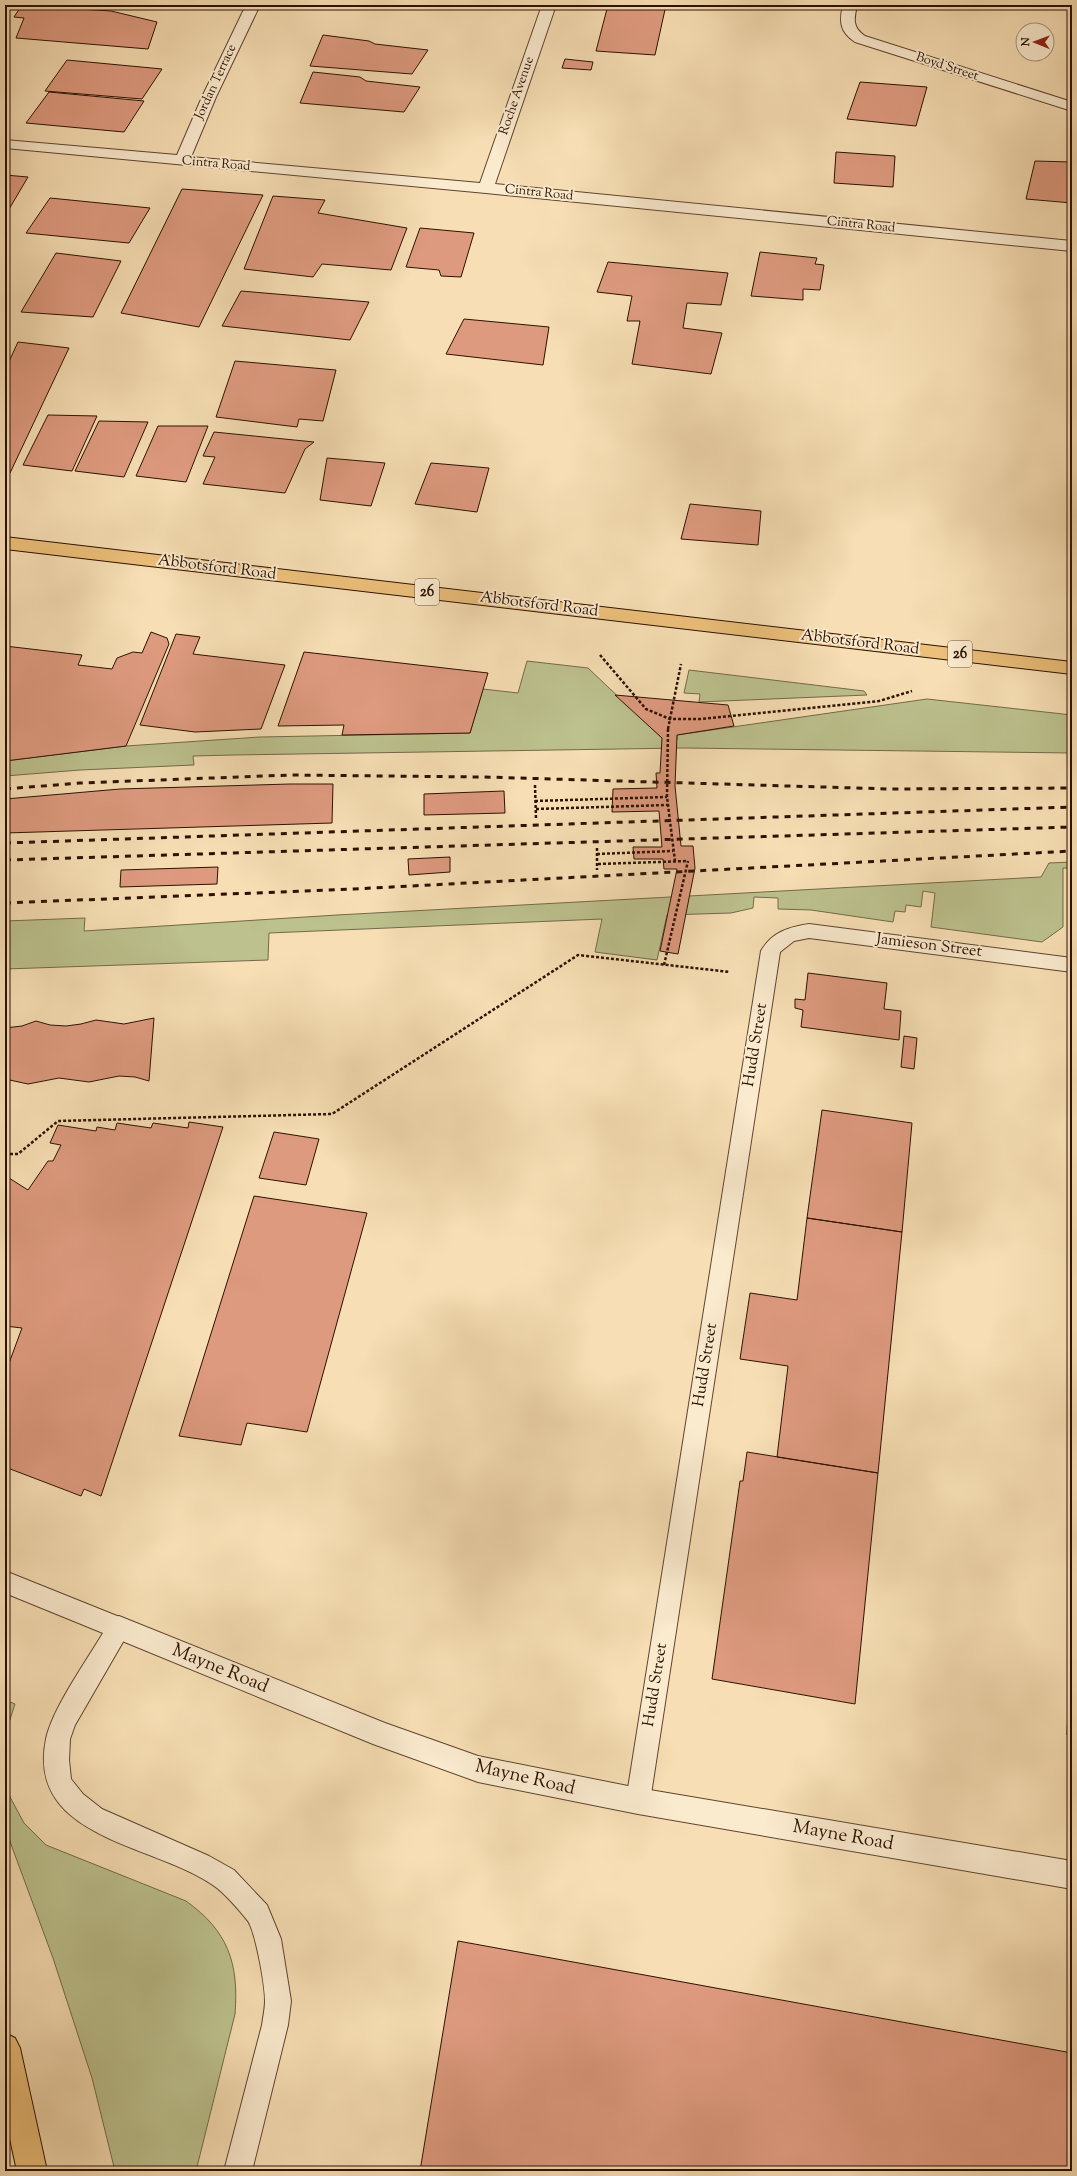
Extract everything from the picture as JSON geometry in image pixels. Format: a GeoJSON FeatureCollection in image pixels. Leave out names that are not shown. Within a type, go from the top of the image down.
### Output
{"type":"FeatureCollection","features":[{"type":"Feature","properties":{"kind":"highway","name":"Abbotsford Road"},"geometry":{"type":"LineString","coordinates":[[5,543],[1072,668]]}},
{"type":"Feature","properties":{"kind":"highway"},"geometry":{"type":"LineString","coordinates":[[5,2048],[32,2171]]}},
{"type":"Feature","properties":{"kind":"street","name":"Jordan Terrace"},"geometry":{"type":"LineString","coordinates":[[182,161],[209,96],[253,5]]}},
{"type":"Feature","properties":{"kind":"street","name":"Roche Avenue"},"geometry":{"type":"LineString","coordinates":[[486,188],[549,5]]}},
{"type":"Feature","properties":{"kind":"street","name":"Boyd Street"},"geometry":{"type":"LineString","coordinates":[[850,5],[847,19],[848,25],[851,33],[860,39],[1072,107]]}},
{"type":"Feature","properties":{"kind":"street","name":"Cintra Road"},"geometry":{"type":"LineString","coordinates":[[5,144],[486,188],[1072,246]]}},
{"type":"Feature","properties":{"kind":"street","name":"Mayne Road"},"geometry":{"type":"LineString","coordinates":[[119,1628],[383,1735],[478,1769],[638,1801],[1072,1875]]}},
{"type":"Feature","properties":{"kind":"lane","name":"Jamieson Street"},"geometry":{"type":"LineString","coordinates":[[786,936],[809,931],[1072,965]]}},
{"type":"Feature","properties":{"kind":"lane","name":"Hudd Street"},"geometry":{"type":"LineString","coordinates":[[638,1801],[769,961],[771,951],[776,943],[786,936]]}},
{"type":"Feature","properties":{"kind":"lane","name":"Mayne Road"},"geometry":{"type":"LineString","coordinates":[[5,1582],[119,1628]]}},
{"type":"Feature","properties":{"kind":"lane"},"geometry":{"type":"LineString","coordinates":[[119,1628],[65,1720],[58,1739],[57,1760],[59,1779],[64,1792],[74,1803],[92,1818],[200,1864],[225,1879],[258,1914],[268,1939],[275,1974],[278,2001],[275,2025],[238,2171]]}},
{"type":"Feature","properties":{"kind":"path"},"geometry":{"type":"LineString","coordinates":[[600,655],[646,708],[670,719],[701,719],[879,701],[912,691]]}},
{"type":"Feature","properties":{"kind":"path"},"geometry":{"type":"LineString","coordinates":[[675,861],[667,797],[668,729],[681,664]]}},
{"type":"Feature","properties":{"kind":"path"},"geometry":{"type":"LineString","coordinates":[[535,784],[536,819]]}},
{"type":"Feature","properties":{"kind":"path"},"geometry":{"type":"LineString","coordinates":[[536,801],[667,797]]}},
{"type":"Feature","properties":{"kind":"path"},"geometry":{"type":"LineString","coordinates":[[536,809],[668,805]]}},
{"type":"Feature","properties":{"kind":"path"},"geometry":{"type":"LineString","coordinates":[[597,848],[597,870]]}},
{"type":"Feature","properties":{"kind":"path"},"geometry":{"type":"LineString","coordinates":[[597,854],[673,851]]}},
{"type":"Feature","properties":{"kind":"path"},"geometry":{"type":"LineString","coordinates":[[598,864],[688,861],[664,965]]}},
{"type":"Feature","properties":{"kind":"path"},"geometry":{"type":"LineString","coordinates":[[5,1154],[18,1154],[58,1121],[332,1114],[578,955],[730,972]]}},
{"type":"Feature","properties":{"kind":"green space"},"geometry":{"type":"Polygon","coordinates":[[[527,661],[588,668],[662,738],[677,740],[677,735],[927,699],[1072,715],[1072,753],[683,748],[233,755],[193,756],[194,765],[80,770],[5,776],[5,761],[126,746],[260,737],[470,733],[483,689],[518,693],[527,661]]]}},
{"type":"Feature","properties":{"kind":"green space"},"geometry":{"type":"Polygon","coordinates":[[[689,670],[864,691],[867,695],[699,702],[700,694],[684,693],[689,670]]]}},
{"type":"Feature","properties":{"kind":"green space"},"geometry":{"type":"Polygon","coordinates":[[[1072,862],[1072,868],[1063,868],[1063,927],[1042,942],[931,927],[935,893],[923,891],[921,907],[906,905],[905,912],[895,911],[893,922],[811,910],[778,909],[778,898],[754,897],[753,908],[731,913],[667,915],[657,960],[595,952],[602,919],[269,933],[268,960],[5,969],[5,921],[85,918],[84,931],[337,915],[1041,877],[1049,863],[1072,862]]]}},
{"type":"Feature","properties":{"kind":"green space"},"geometry":{"type":"Polygon","coordinates":[[[5,1700],[15,1704],[5,1735],[5,1700]]]}},
{"type":"Feature","properties":{"kind":"green space"},"geometry":{"type":"Polygon","coordinates":[[[5,1775],[10,1797],[24,1823],[46,1845],[186,1901],[212,1924],[221,1936],[228,1950],[235,1979],[235,2014],[196,2171],[115,2171],[92,2078],[53,1958],[5,1828],[5,1775]]]}},
{"type":"Feature","properties":{"kind":"building"},"geometry":{"type":"Polygon","coordinates":[[[22,5],[80,5],[80,9],[111,11],[157,22],[148,49],[16,38],[24,18],[14,17],[22,5]]]}},
{"type":"Feature","properties":{"kind":"building"},"geometry":{"type":"Polygon","coordinates":[[[403,5],[448,5],[447,9],[403,5]]]}},
{"type":"Feature","properties":{"kind":"building"},"geometry":{"type":"Polygon","coordinates":[[[608,5],[666,5],[655,55],[596,51],[608,5]]]}},
{"type":"Feature","properties":{"kind":"building"},"geometry":{"type":"Polygon","coordinates":[[[323,35],[369,41],[375,44],[428,50],[412,74],[310,66],[323,35]]]}},
{"type":"Feature","properties":{"kind":"building"},"geometry":{"type":"Polygon","coordinates":[[[565,59],[593,62],[591,70],[562,68],[565,59]]]}},
{"type":"Feature","properties":{"kind":"building"},"geometry":{"type":"Polygon","coordinates":[[[67,60],[162,69],[142,99],[45,91],[67,60]]]}},
{"type":"Feature","properties":{"kind":"building"},"geometry":{"type":"Polygon","coordinates":[[[313,72],[360,77],[366,81],[420,87],[404,112],[300,103],[313,72]]]}},
{"type":"Feature","properties":{"kind":"building"},"geometry":{"type":"Polygon","coordinates":[[[860,82],[927,87],[916,126],[847,119],[860,82]]]}},
{"type":"Feature","properties":{"kind":"building"},"geometry":{"type":"Polygon","coordinates":[[[49,92],[144,101],[124,132],[26,123],[49,92]]]}},
{"type":"Feature","properties":{"kind":"building"},"geometry":{"type":"Polygon","coordinates":[[[836,152],[895,156],[893,187],[834,183],[836,152]]]}},
{"type":"Feature","properties":{"kind":"building"},"geometry":{"type":"Polygon","coordinates":[[[1035,161],[1072,162],[1072,203],[1026,199],[1035,161]]]}},
{"type":"Feature","properties":{"kind":"building"},"geometry":{"type":"Polygon","coordinates":[[[5,175],[28,177],[5,216],[5,175]]]}},
{"type":"Feature","properties":{"kind":"building"},"geometry":{"type":"Polygon","coordinates":[[[182,189],[263,195],[199,327],[121,313],[182,189]]]}},
{"type":"Feature","properties":{"kind":"building"},"geometry":{"type":"Polygon","coordinates":[[[273,196],[325,200],[318,213],[407,228],[391,270],[322,264],[313,277],[244,269],[273,196]]]}},
{"type":"Feature","properties":{"kind":"building"},"geometry":{"type":"Polygon","coordinates":[[[50,198],[150,208],[129,243],[26,233],[50,198]]]}},
{"type":"Feature","properties":{"kind":"building"},"geometry":{"type":"Polygon","coordinates":[[[420,228],[474,233],[461,277],[441,276],[439,270],[406,267],[420,228]]]}},
{"type":"Feature","properties":{"kind":"building"},"geometry":{"type":"Polygon","coordinates":[[[760,252],[817,258],[815,264],[824,265],[820,290],[803,289],[803,300],[751,296],[760,252]]]}},
{"type":"Feature","properties":{"kind":"building"},"geometry":{"type":"Polygon","coordinates":[[[56,253],[121,261],[93,317],[21,312],[56,253]]]}},
{"type":"Feature","properties":{"kind":"building"},"geometry":{"type":"Polygon","coordinates":[[[608,262],[728,273],[721,305],[687,303],[683,328],[722,333],[711,374],[632,364],[640,321],[627,321],[632,296],[597,292],[608,262]]]}},
{"type":"Feature","properties":{"kind":"building"},"geometry":{"type":"Polygon","coordinates":[[[241,291],[369,302],[350,340],[222,326],[241,291]]]}},
{"type":"Feature","properties":{"kind":"building"},"geometry":{"type":"Polygon","coordinates":[[[464,319],[549,327],[543,365],[446,354],[464,319]]]}},
{"type":"Feature","properties":{"kind":"building"},"geometry":{"type":"Polygon","coordinates":[[[18,342],[69,348],[10,473],[5,472],[5,370],[18,342]]]}},
{"type":"Feature","properties":{"kind":"building"},"geometry":{"type":"Polygon","coordinates":[[[235,361],[336,370],[323,421],[299,419],[297,427],[216,417],[235,361]]]}},
{"type":"Feature","properties":{"kind":"building"},"geometry":{"type":"Polygon","coordinates":[[[48,415],[97,416],[72,471],[23,465],[48,415]]]}},
{"type":"Feature","properties":{"kind":"building"},"geometry":{"type":"Polygon","coordinates":[[[99,421],[148,422],[124,477],[75,471],[99,421]]]}},
{"type":"Feature","properties":{"kind":"building"},"geometry":{"type":"Polygon","coordinates":[[[158,426],[208,426],[186,482],[136,476],[158,426]]]}},
{"type":"Feature","properties":{"kind":"building"},"geometry":{"type":"Polygon","coordinates":[[[214,432],[314,442],[305,449],[285,493],[203,484],[215,457],[203,456],[214,432]]]}},
{"type":"Feature","properties":{"kind":"building"},"geometry":{"type":"Polygon","coordinates":[[[327,458],[385,463],[371,506],[320,500],[327,458]]]}},
{"type":"Feature","properties":{"kind":"building"},"geometry":{"type":"Polygon","coordinates":[[[431,463],[489,468],[477,512],[415,504],[431,463]]]}},
{"type":"Feature","properties":{"kind":"building"},"geometry":{"type":"Polygon","coordinates":[[[690,504],[761,511],[758,545],[681,539],[690,504]]]}},
{"type":"Feature","properties":{"kind":"building"},"geometry":{"type":"Polygon","coordinates":[[[151,632],[167,638],[169,644],[126,746],[5,761],[5,646],[82,655],[78,665],[112,669],[117,658],[133,652],[142,653],[151,632]]]}},
{"type":"Feature","properties":{"kind":"building"},"geometry":{"type":"Polygon","coordinates":[[[176,634],[200,637],[193,654],[285,665],[261,729],[195,732],[140,725],[176,634]]]}},
{"type":"Feature","properties":{"kind":"building"},"geometry":{"type":"Polygon","coordinates":[[[304,652],[488,673],[470,733],[342,735],[344,725],[278,726],[304,652]]]}},
{"type":"Feature","properties":{"kind":"building"},"geometry":{"type":"Polygon","coordinates":[[[615,695],[728,705],[734,726],[677,735],[675,786],[681,846],[693,846],[695,868],[678,954],[660,951],[677,869],[664,869],[663,859],[634,859],[633,847],[662,847],[659,811],[612,812],[613,789],[657,788],[656,773],[660,773],[662,738],[615,695]]]}},
{"type":"Feature","properties":{"kind":"building"},"geometry":{"type":"Polygon","coordinates":[[[333,784],[332,823],[5,833],[5,799],[120,789],[333,784]]]}},
{"type":"Feature","properties":{"kind":"building"},"geometry":{"type":"Polygon","coordinates":[[[504,791],[505,813],[424,815],[424,794],[504,791]]]}},
{"type":"Feature","properties":{"kind":"building"},"geometry":{"type":"Polygon","coordinates":[[[450,857],[450,872],[409,875],[408,859],[450,857]]]}},
{"type":"Feature","properties":{"kind":"building"},"geometry":{"type":"Polygon","coordinates":[[[218,867],[217,884],[120,887],[121,870],[218,867]]]}},
{"type":"Feature","properties":{"kind":"building"},"geometry":{"type":"Polygon","coordinates":[[[808,973],[887,983],[884,1009],[901,1011],[899,1040],[801,1027],[803,1010],[795,1008],[795,999],[805,1000],[808,973]]]}},
{"type":"Feature","properties":{"kind":"building"},"geometry":{"type":"Polygon","coordinates":[[[154,1018],[149,1081],[135,1077],[119,1076],[89,1082],[59,1078],[28,1084],[5,1079],[5,1028],[22,1026],[36,1021],[50,1025],[66,1026],[96,1020],[124,1024],[154,1018]]]}},
{"type":"Feature","properties":{"kind":"building"},"geometry":{"type":"Polygon","coordinates":[[[904,1036],[917,1038],[914,1069],[901,1067],[904,1036]]]}},
{"type":"Feature","properties":{"kind":"building"},"geometry":{"type":"Polygon","coordinates":[[[822,1110],[912,1123],[902,1232],[807,1218],[822,1110]]]}},
{"type":"Feature","properties":{"kind":"building"},"geometry":{"type":"Polygon","coordinates":[[[189,1122],[223,1127],[101,1496],[84,1489],[81,1496],[5,1467],[5,1374],[22,1328],[5,1326],[5,1183],[9,1178],[28,1190],[48,1161],[53,1161],[61,1145],[50,1143],[58,1125],[96,1131],[97,1127],[115,1130],[117,1123],[151,1128],[153,1123],[188,1128],[189,1122]]]}},
{"type":"Feature","properties":{"kind":"building"},"geometry":{"type":"Polygon","coordinates":[[[274,1132],[319,1139],[306,1185],[259,1178],[274,1132]]]}},
{"type":"Feature","properties":{"kind":"building"},"geometry":{"type":"Polygon","coordinates":[[[254,1196],[367,1213],[307,1432],[247,1423],[241,1445],[179,1436],[254,1196]]]}},
{"type":"Feature","properties":{"kind":"building"},"geometry":{"type":"Polygon","coordinates":[[[807,1218],[902,1232],[878,1473],[777,1457],[788,1366],[740,1359],[750,1293],[797,1300],[807,1218]]]}},
{"type":"Feature","properties":{"kind":"building"},"geometry":{"type":"Polygon","coordinates":[[[747,1452],[878,1473],[855,1704],[712,1679],[740,1481],[743,1481],[747,1452]]]}},
{"type":"Feature","properties":{"kind":"building"},"geometry":{"type":"Polygon","coordinates":[[[1072,1617],[1072,1736],[1067,1735],[1072,1617]]]}},
{"type":"Feature","properties":{"kind":"building"},"geometry":{"type":"Polygon","coordinates":[[[458,1941],[1072,2053],[1072,2171],[420,2171],[458,1941]]]}},
{"type":"Feature","properties":{"kind":"railway"},"geometry":{"type":"LineString","coordinates":[[5,789],[80,783],[291,775],[484,777],[890,789],[1072,788]]}},
{"type":"Feature","properties":{"kind":"railway"},"geometry":{"type":"LineString","coordinates":[[5,843],[1072,807]]}},
{"type":"Feature","properties":{"kind":"railway"},"geometry":{"type":"LineString","coordinates":[[5,860],[1072,827]]}},
{"type":"Feature","properties":{"kind":"railway"},"geometry":{"type":"LineString","coordinates":[[5,903],[354,889],[1072,851]]}}]}
